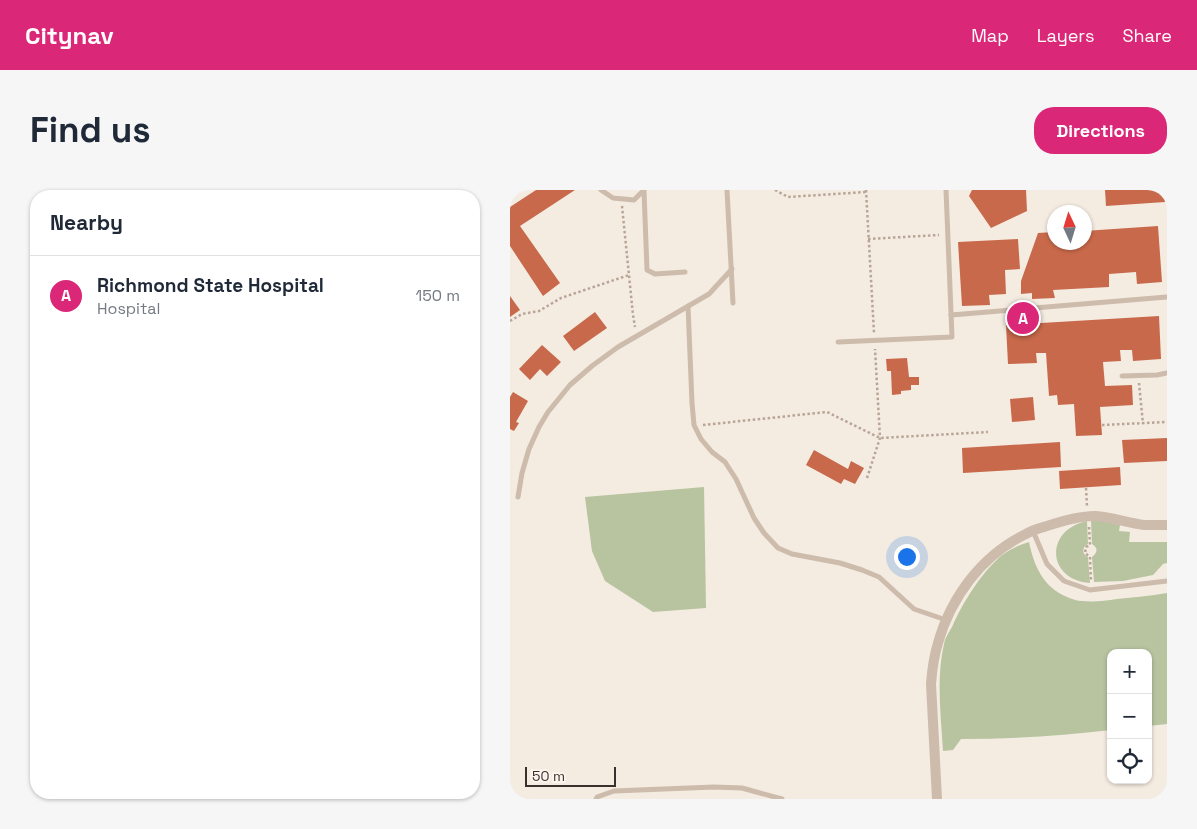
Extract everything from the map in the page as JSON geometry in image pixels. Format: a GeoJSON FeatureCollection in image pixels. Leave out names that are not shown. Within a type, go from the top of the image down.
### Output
{"type":"FeatureCollection","features":[{"type":"Feature","properties":{"kind":"street"},"geometry":{"type":"LineString","coordinates":[[936,799],[932,676],[938,643],[946,620],[972,577],[984,563],[1014,540],[1028,532],[1064,520],[1096,516],[1144,525],[1167,525]]}},
{"type":"Feature","properties":{"kind":"lane"},"geometry":{"type":"LineString","coordinates":[[601,190],[612,198],[634,200],[644,191]]}},
{"type":"Feature","properties":{"kind":"lane"},"geometry":{"type":"LineString","coordinates":[[726,190],[733,303]]}},
{"type":"Feature","properties":{"kind":"lane"},"geometry":{"type":"LineString","coordinates":[[838,342],[952,337],[946,190]]}},
{"type":"Feature","properties":{"kind":"lane"},"geometry":{"type":"LineString","coordinates":[[644,191],[647,270],[655,274],[685,272]]}},
{"type":"Feature","properties":{"kind":"lane"},"geometry":{"type":"LineString","coordinates":[[518,496],[529,449],[539,427],[548,412],[570,385],[618,347],[709,294],[732,269]]}},
{"type":"Feature","properties":{"kind":"lane"},"geometry":{"type":"LineString","coordinates":[[951,315],[1167,297]]}},
{"type":"Feature","properties":{"kind":"lane"},"geometry":{"type":"LineString","coordinates":[[688,306],[694,425],[701,439],[712,452],[725,462],[736,479],[754,518],[764,534],[778,548],[792,554],[840,563],[879,577],[914,610],[946,620]]}},
{"type":"Feature","properties":{"kind":"lane"},"geometry":{"type":"LineString","coordinates":[[1122,376],[1167,373]]}},
{"type":"Feature","properties":{"kind":"lane"},"geometry":{"type":"LineString","coordinates":[[1033,531],[1047,564],[1064,581],[1090,590],[1167,581]]}},
{"type":"Feature","properties":{"kind":"lane"},"geometry":{"type":"LineString","coordinates":[[596,799],[614,791],[714,787],[742,788],[782,799]]}},
{"type":"Feature","properties":{"kind":"path"},"geometry":{"type":"LineString","coordinates":[[775,190],[788,198],[866,192]]}},
{"type":"Feature","properties":{"kind":"path"},"geometry":{"type":"LineString","coordinates":[[621,199],[636,336]]}},
{"type":"Feature","properties":{"kind":"path"},"geometry":{"type":"LineString","coordinates":[[868,239],[948,235]]}},
{"type":"Feature","properties":{"kind":"path"},"geometry":{"type":"LineString","coordinates":[[510,321],[522,314],[539,311],[561,298],[629,275]]}},
{"type":"Feature","properties":{"kind":"path"},"geometry":{"type":"LineString","coordinates":[[1139,376],[1143,424]]}},
{"type":"Feature","properties":{"kind":"path"},"geometry":{"type":"LineString","coordinates":[[694,425],[827,412],[880,438],[988,432]]}},
{"type":"Feature","properties":{"kind":"path"},"geometry":{"type":"LineString","coordinates":[[1102,425],[1167,422]]}},
{"type":"Feature","properties":{"kind":"path"},"geometry":{"type":"LineString","coordinates":[[1086,488],[1090,545],[1086,547],[1085,553],[1090,557],[1092,589]]}},
{"type":"Feature","properties":{"kind":"green space"},"geometry":{"type":"Polygon","coordinates":[[[704,487],[706,608],[653,612],[605,581],[592,551],[585,497],[704,487]]]}},
{"type":"Feature","properties":{"kind":"green space"},"geometry":{"type":"Polygon","coordinates":[[[1097,520],[1120,525],[1119,531],[1130,532],[1129,542],[1167,542],[1167,563],[1163,564],[1153,575],[1123,581],[1094,582],[1092,557],[1096,550],[1092,544],[1091,521],[1097,520]]]}},
{"type":"Feature","properties":{"kind":"green space"},"geometry":{"type":"Polygon","coordinates":[[[1087,521],[1088,544],[1083,551],[1088,557],[1090,583],[1076,580],[1065,573],[1059,564],[1056,554],[1063,534],[1073,526],[1087,521]]]}},
{"type":"Feature","properties":{"kind":"green space"},"geometry":{"type":"Polygon","coordinates":[[[1029,542],[1037,567],[1046,582],[1059,593],[1080,601],[1100,601],[1167,593],[1167,724],[1152,726],[1152,649],[1107,649],[1107,730],[1036,737],[961,739],[953,750],[943,751],[940,671],[945,640],[967,598],[980,579],[994,562],[1015,547],[1029,542]]]}},
{"type":"Feature","properties":{"kind":"building"},"geometry":{"type":"Polygon","coordinates":[[[536,190],[575,190],[520,226],[560,283],[543,296],[510,246],[510,207],[536,190]]]}},
{"type":"Feature","properties":{"kind":"building"},"geometry":{"type":"Polygon","coordinates":[[[972,190],[1026,190],[1027,211],[991,228],[969,196],[972,190]]]}},
{"type":"Feature","properties":{"kind":"building"},"geometry":{"type":"Polygon","coordinates":[[[1105,190],[1165,190],[1165,202],[1106,206],[1105,190]]]}},
{"type":"Feature","properties":{"kind":"building"},"geometry":{"type":"Polygon","coordinates":[[[1158,226],[1162,282],[1137,284],[1136,272],[1109,274],[1109,287],[1053,290],[1055,298],[1032,299],[1032,293],[1021,294],[1021,281],[1038,233],[1047,232],[1047,250],[1092,250],[1092,230],[1158,226]]]}},
{"type":"Feature","properties":{"kind":"building"},"geometry":{"type":"Polygon","coordinates":[[[1018,239],[1020,269],[1005,270],[1006,294],[989,295],[990,305],[962,306],[958,242],[1018,239]]]}},
{"type":"Feature","properties":{"kind":"building"},"geometry":{"type":"Polygon","coordinates":[[[510,296],[520,310],[510,317],[510,296]]]}},
{"type":"Feature","properties":{"kind":"building"},"geometry":{"type":"Polygon","coordinates":[[[595,312],[607,328],[574,351],[563,336],[595,312]]]}},
{"type":"Feature","properties":{"kind":"building"},"geometry":{"type":"Polygon","coordinates":[[[1159,316],[1161,359],[1133,361],[1132,350],[1120,350],[1121,361],[1103,362],[1105,386],[1132,385],[1133,405],[1100,407],[1102,435],[1076,436],[1074,404],[1058,405],[1057,395],[1049,396],[1046,353],[1036,353],[1037,363],[1008,364],[1006,325],[1159,316]]]}},
{"type":"Feature","properties":{"kind":"building"},"geometry":{"type":"Polygon","coordinates":[[[542,345],[561,362],[547,376],[540,369],[530,380],[519,369],[542,345]]]}},
{"type":"Feature","properties":{"kind":"building"},"geometry":{"type":"Polygon","coordinates":[[[907,358],[909,377],[919,377],[919,385],[911,385],[911,390],[901,391],[901,394],[892,395],[891,371],[887,371],[886,359],[907,358]]]}},
{"type":"Feature","properties":{"kind":"building"},"geometry":{"type":"Polygon","coordinates":[[[513,392],[528,401],[516,422],[519,423],[514,431],[510,429],[510,397],[513,392]]]}},
{"type":"Feature","properties":{"kind":"building"},"geometry":{"type":"Polygon","coordinates":[[[1033,397],[1035,420],[1012,422],[1010,399],[1033,397]]]}},
{"type":"Feature","properties":{"kind":"building"},"geometry":{"type":"Polygon","coordinates":[[[1167,438],[1167,461],[1124,463],[1122,440],[1167,438]]]}},
{"type":"Feature","properties":{"kind":"building"},"geometry":{"type":"Polygon","coordinates":[[[1060,442],[1061,467],[963,473],[962,448],[1060,442]]]}},
{"type":"Feature","properties":{"kind":"building"},"geometry":{"type":"Polygon","coordinates":[[[814,450],[848,469],[851,461],[864,468],[855,484],[844,479],[841,484],[806,465],[814,450]]]}},
{"type":"Feature","properties":{"kind":"building"},"geometry":{"type":"Polygon","coordinates":[[[1120,467],[1121,485],[1060,489],[1059,471],[1120,467]]]}},
{"type":"Feature","properties":{"kind":"place","name":"Richmond State Hospital"},"geometry":{"type":"Point","coordinates":[1023,318]}}]}
